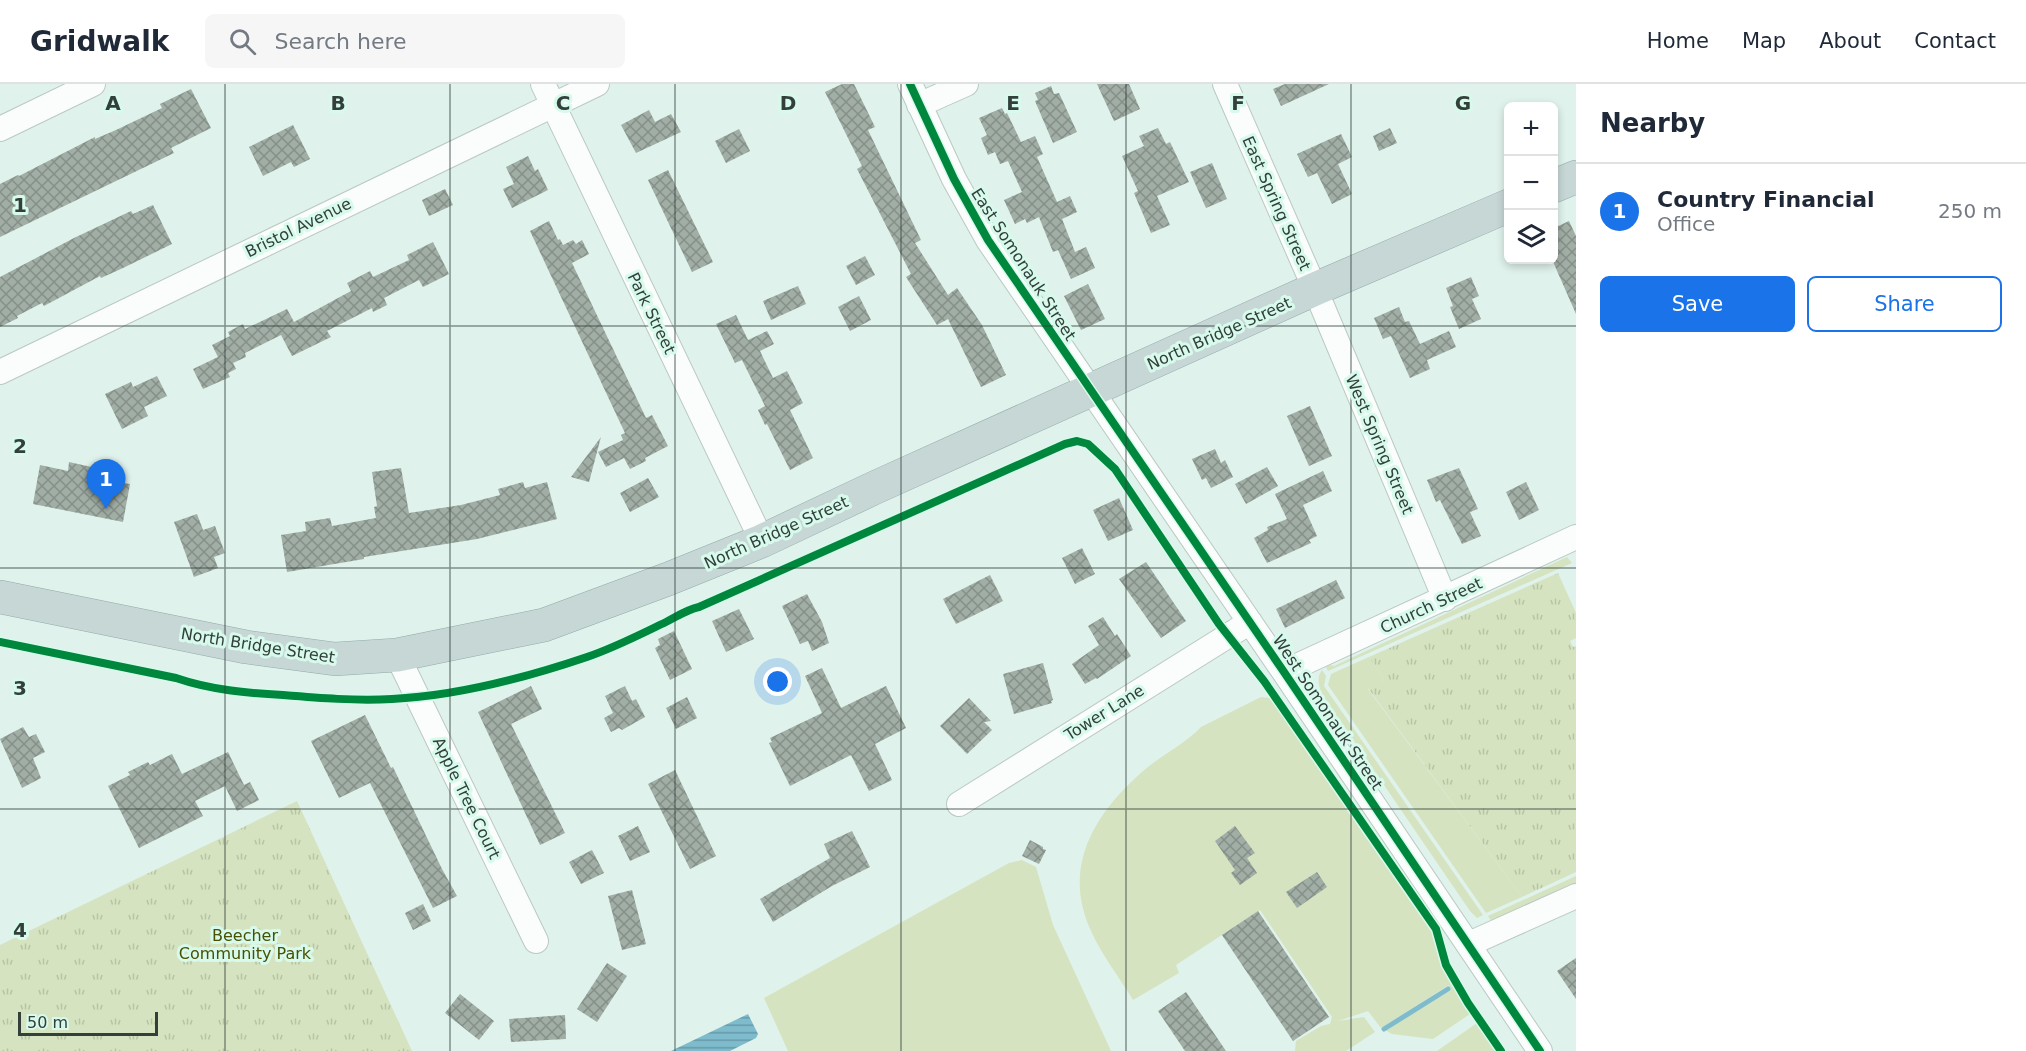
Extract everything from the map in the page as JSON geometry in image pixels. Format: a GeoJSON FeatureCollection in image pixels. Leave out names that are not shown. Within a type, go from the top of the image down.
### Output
{"type":"FeatureCollection","features":[{"type":"Feature","properties":{"kind":"highway"},"geometry":{"type":"LineString","coordinates":[[1558,184],[1576,177]]}},
{"type":"Feature","properties":{"kind":"highway","name":"North Bridge Street"},"geometry":{"type":"LineString","coordinates":[[0,597],[246,647],[335,659],[397,655],[544,625],[762,541],[1315,289],[1504,208]]}},
{"type":"Feature","properties":{"kind":"street"},"geometry":{"type":"LineString","coordinates":[[0,129],[93,84]]}},
{"type":"Feature","properties":{"kind":"street","name":"Bristol Avenue"},"geometry":{"type":"LineString","coordinates":[[0,372],[548,94],[597,84]]}},
{"type":"Feature","properties":{"kind":"street"},"geometry":{"type":"LineString","coordinates":[[915,94],[966,84]]}},
{"type":"Feature","properties":{"kind":"street","name":"East Spring Street"},"geometry":{"type":"LineString","coordinates":[[1225,84],[1315,289]]}},
{"type":"Feature","properties":{"kind":"street","name":"Park Street"},"geometry":{"type":"LineString","coordinates":[[548,94],[762,541]]}},
{"type":"Feature","properties":{"kind":"street","name":"East Somonauk Street"},"geometry":{"type":"LineString","coordinates":[[915,94],[954,179],[981,230],[1090,390]]}},
{"type":"Feature","properties":{"kind":"street","name":"West Spring Street"},"geometry":{"type":"LineString","coordinates":[[1315,289],[1445,599]]}},
{"type":"Feature","properties":{"kind":"street","name":"West Somonauk Street"},"geometry":{"type":"LineString","coordinates":[[1090,390],[1540,1051]]}},
{"type":"Feature","properties":{"kind":"street","name":"Church Street"},"geometry":{"type":"LineString","coordinates":[[1284,672],[1576,537]]}},
{"type":"Feature","properties":{"kind":"street","name":"Tower Lane"},"geometry":{"type":"LineString","coordinates":[[959,804],[1250,622]]}},
{"type":"Feature","properties":{"kind":"street","name":"Apple Tree Court"},"geometry":{"type":"LineString","coordinates":[[397,655],[536,941]]}},
{"type":"Feature","properties":{"kind":"street"},"geometry":{"type":"LineString","coordinates":[[1469,944],[1576,897]]}},
{"type":"Feature","properties":{"kind":"green space"},"geometry":{"type":"Polygon","coordinates":[[[1567,557],[1572,563],[1328,671],[1326,667],[1334,666],[1567,557]]]}},
{"type":"Feature","properties":{"kind":"green space"},"geometry":{"type":"Polygon","coordinates":[[[1558,573],[1576,613],[1576,638],[1570,641],[1573,647],[1576,646],[1576,872],[1522,897],[1368,688],[1384,680],[1369,657],[1558,573]]]}},
{"type":"Feature","properties":{"kind":"green space"},"geometry":{"type":"Polygon","coordinates":[[[1369,657],[1384,680],[1368,689],[1522,897],[1486,913],[1328,685],[1331,674],[1369,657]]]}},
{"type":"Feature","properties":{"kind":"green space"},"geometry":{"type":"Polygon","coordinates":[[[1322,670],[1326,676],[1324,686],[1483,915],[1477,918],[1470,911],[1326,700],[1319,685],[1322,670]]]}},
{"type":"Feature","properties":{"kind":"green space"},"geometry":{"type":"Polygon","coordinates":[[[1261,697],[1271,698],[1281,711],[1435,936],[1449,977],[1470,1014],[1433,1039],[1392,1034],[1385,1030],[1451,990],[1449,985],[1381,1028],[1368,1011],[1338,1021],[1364,1017],[1375,1032],[1346,1051],[1295,1051],[1296,1041],[1321,1026],[1330,1024],[1332,1017],[1260,910],[1176,965],[1179,973],[1133,1000],[1096,942],[1083,909],[1080,887],[1081,865],[1096,825],[1109,806],[1149,766],[1201,727],[1261,697]]]}},
{"type":"Feature","properties":{"kind":"green space","name":"Beecher Community Park"},"geometry":{"type":"Polygon","coordinates":[[[297,801],[412,1051],[0,1051],[0,945],[297,801]]]}},
{"type":"Feature","properties":{"kind":"green space"},"geometry":{"type":"Polygon","coordinates":[[[1022,860],[1036,867],[1053,925],[1111,1051],[788,1051],[764,998],[1009,863],[1022,860]]]}},
{"type":"Feature","properties":{"kind":"green space"},"geometry":{"type":"Polygon","coordinates":[[[1576,876],[1576,884],[1570,885],[1563,891],[1492,922],[1488,916],[1576,876]]]}},
{"type":"Feature","properties":{"kind":"green space"},"geometry":{"type":"Polygon","coordinates":[[[1477,1023],[1496,1051],[1437,1051],[1477,1023]]]}},
{"type":"Feature","properties":{"kind":"water"},"geometry":{"type":"Polygon","coordinates":[[[748,1014],[758,1034],[756,1038],[730,1051],[671,1051],[748,1014]]]}},
{"type":"Feature","properties":{"kind":"building"},"geometry":{"type":"Polygon","coordinates":[[[842,84],[854,84],[875,127],[868,130],[921,240],[915,243],[948,295],[957,288],[982,325],[1006,375],[981,387],[948,319],[937,325],[906,277],[911,274],[857,169],[862,166],[825,92],[842,84]]]}},
{"type":"Feature","properties":{"kind":"building"},"geometry":{"type":"Polygon","coordinates":[[[1097,84],[1129,84],[1140,109],[1114,121],[1097,84]]]}},
{"type":"Feature","properties":{"kind":"building"},"geometry":{"type":"Polygon","coordinates":[[[1285,84],[1329,84],[1281,106],[1273,89],[1285,84]]]}},
{"type":"Feature","properties":{"kind":"building"},"geometry":{"type":"Polygon","coordinates":[[[1051,86],[1054,94],[1059,93],[1077,132],[1053,143],[1035,101],[1038,100],[1035,93],[1051,86]]]}},
{"type":"Feature","properties":{"kind":"building"},"geometry":{"type":"Polygon","coordinates":[[[191,89],[211,128],[171,148],[174,153],[0,237],[0,184],[95,137],[95,139],[162,108],[160,104],[191,89]]]}},
{"type":"Feature","properties":{"kind":"building"},"geometry":{"type":"Polygon","coordinates":[[[1002,108],[1005,114],[1007,113],[1021,142],[1035,136],[1043,154],[1037,157],[1057,202],[1070,196],[1077,212],[1062,219],[1075,252],[1086,247],[1095,268],[1071,279],[1058,250],[1053,252],[1039,217],[1027,223],[1025,219],[1015,224],[1004,200],[1022,192],[1008,161],[1000,164],[995,152],[988,155],[981,138],[987,135],[979,118],[1002,108]]]}},
{"type":"Feature","properties":{"kind":"building"},"geometry":{"type":"Polygon","coordinates":[[[649,110],[655,122],[671,114],[681,132],[636,153],[621,125],[649,110]]]}},
{"type":"Feature","properties":{"kind":"building"},"geometry":{"type":"Polygon","coordinates":[[[293,125],[310,159],[294,167],[291,162],[263,176],[249,147],[293,125]]]}},
{"type":"Feature","properties":{"kind":"building"},"geometry":{"type":"Polygon","coordinates":[[[1158,128],[1166,144],[1170,142],[1189,182],[1157,196],[1170,225],[1151,233],[1134,193],[1138,191],[1122,156],[1144,146],[1139,136],[1158,128]]]}},
{"type":"Feature","properties":{"kind":"building"},"geometry":{"type":"Polygon","coordinates":[[[1390,128],[1397,143],[1379,151],[1373,136],[1390,128]]]}},
{"type":"Feature","properties":{"kind":"building"},"geometry":{"type":"Polygon","coordinates":[[[739,129],[750,151],[726,163],[715,141],[739,129]]]}},
{"type":"Feature","properties":{"kind":"building"},"geometry":{"type":"Polygon","coordinates":[[[1341,134],[1352,157],[1338,164],[1352,194],[1332,204],[1317,173],[1308,177],[1297,154],[1341,134]]]}},
{"type":"Feature","properties":{"kind":"building"},"geometry":{"type":"Polygon","coordinates":[[[528,156],[535,171],[538,169],[548,190],[512,208],[503,189],[514,184],[506,167],[528,156]]]}},
{"type":"Feature","properties":{"kind":"building"},"geometry":{"type":"Polygon","coordinates":[[[1212,163],[1227,199],[1206,208],[1190,172],[1212,163]]]}},
{"type":"Feature","properties":{"kind":"building"},"geometry":{"type":"Polygon","coordinates":[[[668,170],[713,262],[692,272],[648,180],[668,170]]]}},
{"type":"Feature","properties":{"kind":"building"},"geometry":{"type":"Polygon","coordinates":[[[445,189],[453,205],[429,216],[422,200],[445,189]]]}},
{"type":"Feature","properties":{"kind":"building"},"geometry":{"type":"Polygon","coordinates":[[[153,205],[172,244],[101,278],[100,276],[44,306],[42,303],[0,327],[0,277],[131,211],[133,214],[153,205]]]}},
{"type":"Feature","properties":{"kind":"building"},"geometry":{"type":"Polygon","coordinates":[[[549,221],[563,245],[573,240],[576,244],[582,240],[589,254],[572,263],[646,418],[652,415],[668,446],[630,469],[624,458],[606,467],[598,452],[623,440],[621,435],[625,433],[530,231],[549,221]]]}},
{"type":"Feature","properties":{"kind":"building"},"geometry":{"type":"Polygon","coordinates":[[[1569,221],[1576,236],[1576,314],[1554,264],[1558,264],[1558,226],[1569,221]]]}},
{"type":"Feature","properties":{"kind":"building"},"geometry":{"type":"Polygon","coordinates":[[[433,242],[449,274],[423,287],[419,280],[384,298],[387,305],[373,312],[372,308],[327,331],[331,337],[292,356],[281,335],[245,353],[246,357],[233,363],[236,369],[228,373],[230,377],[203,389],[193,369],[218,357],[212,345],[230,336],[228,332],[243,324],[245,329],[287,309],[294,322],[351,291],[347,283],[370,271],[373,277],[409,260],[407,255],[433,242]]]}},
{"type":"Feature","properties":{"kind":"building"},"geometry":{"type":"Polygon","coordinates":[[[865,256],[875,275],[856,285],[846,266],[865,256]]]}},
{"type":"Feature","properties":{"kind":"building"},"geometry":{"type":"Polygon","coordinates":[[[1471,277],[1479,296],[1472,299],[1481,319],[1459,329],[1450,307],[1453,306],[1446,288],[1471,277]]]}},
{"type":"Feature","properties":{"kind":"building"},"geometry":{"type":"Polygon","coordinates":[[[1088,284],[1105,319],[1081,330],[1064,296],[1088,284]]]}},
{"type":"Feature","properties":{"kind":"building"},"geometry":{"type":"Polygon","coordinates":[[[798,286],[806,304],[771,320],[763,301],[798,286]]]}},
{"type":"Feature","properties":{"kind":"building"},"geometry":{"type":"Polygon","coordinates":[[[859,296],[871,320],[850,331],[838,307],[859,296]]]}},
{"type":"Feature","properties":{"kind":"building"},"geometry":{"type":"Polygon","coordinates":[[[1399,307],[1405,322],[1409,321],[1420,344],[1449,331],[1456,347],[1427,360],[1430,369],[1410,378],[1391,336],[1383,339],[1374,318],[1399,307]]]}},
{"type":"Feature","properties":{"kind":"building"},"geometry":{"type":"Polygon","coordinates":[[[736,315],[748,340],[767,331],[774,344],[760,351],[773,378],[787,371],[803,403],[790,410],[813,458],[790,470],[758,410],[765,406],[742,360],[735,363],[716,324],[736,315]]]}},
{"type":"Feature","properties":{"kind":"building"},"geometry":{"type":"Polygon","coordinates":[[[157,376],[167,396],[144,407],[148,416],[122,429],[105,394],[131,382],[133,387],[157,376]]]}},
{"type":"Feature","properties":{"kind":"building"},"geometry":{"type":"Polygon","coordinates":[[[1310,406],[1332,456],[1309,466],[1287,416],[1310,406]]]}},
{"type":"Feature","properties":{"kind":"building"},"geometry":{"type":"Polygon","coordinates":[[[601,437],[589,482],[571,477],[601,437]]]}},
{"type":"Feature","properties":{"kind":"building"},"geometry":{"type":"Polygon","coordinates":[[[1215,449],[1221,463],[1225,460],[1233,477],[1211,488],[1206,478],[1202,480],[1192,459],[1215,449]]]}},
{"type":"Feature","properties":{"kind":"building"},"geometry":{"type":"Polygon","coordinates":[[[69,462],[105,470],[103,479],[130,484],[123,522],[33,504],[40,465],[68,471],[69,462]]]}},
{"type":"Feature","properties":{"kind":"building"},"geometry":{"type":"Polygon","coordinates":[[[1267,467],[1278,486],[1246,504],[1235,484],[1267,467]]]}},
{"type":"Feature","properties":{"kind":"building"},"geometry":{"type":"Polygon","coordinates":[[[401,468],[409,513],[461,505],[500,495],[498,489],[523,482],[525,488],[547,482],[557,519],[477,539],[287,572],[281,535],[306,531],[305,522],[330,518],[332,526],[376,518],[374,507],[377,506],[372,472],[401,468]]]}},
{"type":"Feature","properties":{"kind":"building"},"geometry":{"type":"Polygon","coordinates":[[[1459,468],[1478,509],[1470,512],[1481,536],[1462,544],[1440,500],[1436,502],[1427,480],[1459,468]]]}},
{"type":"Feature","properties":{"kind":"building"},"geometry":{"type":"Polygon","coordinates":[[[1323,471],[1332,491],[1303,505],[1317,536],[1309,540],[1311,543],[1267,563],[1254,538],[1268,530],[1267,527],[1287,519],[1275,494],[1323,471]]]}},
{"type":"Feature","properties":{"kind":"building"},"geometry":{"type":"Polygon","coordinates":[[[648,478],[659,497],[630,512],[620,493],[648,478]]]}},
{"type":"Feature","properties":{"kind":"building"},"geometry":{"type":"Polygon","coordinates":[[[1526,482],[1539,510],[1519,520],[1506,492],[1526,482]]]}},
{"type":"Feature","properties":{"kind":"building"},"geometry":{"type":"Polygon","coordinates":[[[1119,498],[1133,530],[1108,541],[1093,510],[1119,498]]]}},
{"type":"Feature","properties":{"kind":"building"},"geometry":{"type":"Polygon","coordinates":[[[197,514],[203,530],[215,526],[225,553],[214,557],[218,568],[194,577],[174,522],[197,514]]]}},
{"type":"Feature","properties":{"kind":"building"},"geometry":{"type":"Polygon","coordinates":[[[1082,548],[1095,574],[1075,584],[1062,558],[1082,548]]]}},
{"type":"Feature","properties":{"kind":"building"},"geometry":{"type":"Polygon","coordinates":[[[1146,562],[1186,621],[1161,638],[1119,579],[1146,562]]]}},
{"type":"Feature","properties":{"kind":"building"},"geometry":{"type":"Polygon","coordinates":[[[990,575],[1003,601],[956,624],[943,599],[990,575]]]}},
{"type":"Feature","properties":{"kind":"building"},"geometry":{"type":"Polygon","coordinates":[[[1336,580],[1345,598],[1285,628],[1276,609],[1336,580]]]}},
{"type":"Feature","properties":{"kind":"building"},"geometry":{"type":"Polygon","coordinates":[[[807,594],[822,622],[829,643],[812,651],[808,641],[800,644],[782,606],[807,594]]]}},
{"type":"Feature","properties":{"kind":"building"},"geometry":{"type":"Polygon","coordinates":[[[739,609],[754,639],[726,652],[712,621],[739,609]]]}},
{"type":"Feature","properties":{"kind":"building"},"geometry":{"type":"Polygon","coordinates":[[[1103,617],[1131,656],[1097,679],[1085,684],[1072,664],[1099,645],[1088,626],[1103,617]]]}},
{"type":"Feature","properties":{"kind":"building"},"geometry":{"type":"Polygon","coordinates":[[[674,631],[692,669],[670,680],[655,648],[660,645],[658,639],[674,631]]]}},
{"type":"Feature","properties":{"kind":"building"},"geometry":{"type":"Polygon","coordinates":[[[1043,663],[1052,703],[1014,714],[1003,674],[1043,663]]]}},
{"type":"Feature","properties":{"kind":"building"},"geometry":{"type":"Polygon","coordinates":[[[822,668],[841,708],[886,686],[906,728],[875,744],[892,780],[869,791],[851,755],[790,786],[769,743],[772,742],[770,738],[822,713],[805,676],[822,668]]]}},
{"type":"Feature","properties":{"kind":"building"},"geometry":{"type":"Polygon","coordinates":[[[531,686],[542,709],[511,724],[565,833],[540,845],[478,712],[531,686]]]}},
{"type":"Feature","properties":{"kind":"building"},"geometry":{"type":"Polygon","coordinates":[[[625,686],[632,701],[636,699],[645,717],[622,730],[619,728],[611,732],[604,718],[613,713],[605,696],[625,686]]]}},
{"type":"Feature","properties":{"kind":"building"},"geometry":{"type":"Polygon","coordinates":[[[687,697],[697,718],[676,729],[666,708],[687,697]]]}},
{"type":"Feature","properties":{"kind":"building"},"geometry":{"type":"Polygon","coordinates":[[[969,698],[991,721],[984,722],[992,730],[967,754],[940,726],[969,698]]]}},
{"type":"Feature","properties":{"kind":"building"},"geometry":{"type":"Polygon","coordinates":[[[365,715],[457,896],[433,908],[370,783],[339,798],[311,741],[365,715]]]}},
{"type":"Feature","properties":{"kind":"building"},"geometry":{"type":"Polygon","coordinates":[[[23,727],[29,737],[36,734],[45,752],[33,758],[41,778],[22,788],[0,739],[23,727]]]}},
{"type":"Feature","properties":{"kind":"building"},"geometry":{"type":"Polygon","coordinates":[[[228,752],[244,785],[250,782],[259,800],[237,811],[225,786],[195,801],[203,816],[139,848],[108,786],[130,775],[128,772],[148,762],[150,765],[172,754],[182,774],[228,752]]]}},
{"type":"Feature","properties":{"kind":"building"},"geometry":{"type":"Polygon","coordinates":[[[675,770],[716,856],[690,869],[648,784],[675,770]]]}},
{"type":"Feature","properties":{"kind":"building"},"geometry":{"type":"Polygon","coordinates":[[[638,826],[650,852],[630,861],[618,836],[638,826]]]}},
{"type":"Feature","properties":{"kind":"building"},"geometry":{"type":"Polygon","coordinates":[[[1235,826],[1255,853],[1247,858],[1257,873],[1240,885],[1231,873],[1235,870],[1215,841],[1235,826]]]}},
{"type":"Feature","properties":{"kind":"building"},"geometry":{"type":"Polygon","coordinates":[[[852,831],[870,867],[832,886],[773,922],[760,899],[830,858],[824,844],[852,831]]]}},
{"type":"Feature","properties":{"kind":"building"},"geometry":{"type":"Polygon","coordinates":[[[1030,840],[1046,850],[1039,864],[1022,856],[1030,840]]]}},
{"type":"Feature","properties":{"kind":"building"},"geometry":{"type":"Polygon","coordinates":[[[592,850],[604,873],[581,884],[569,862],[592,850]]]}},
{"type":"Feature","properties":{"kind":"building"},"geometry":{"type":"Polygon","coordinates":[[[1317,872],[1327,887],[1297,908],[1286,892],[1317,872]]]}},
{"type":"Feature","properties":{"kind":"building"},"geometry":{"type":"Polygon","coordinates":[[[632,890],[646,944],[622,950],[608,896],[632,890]]]}},
{"type":"Feature","properties":{"kind":"building"},"geometry":{"type":"Polygon","coordinates":[[[423,904],[431,921],[413,930],[405,913],[423,904]]]}},
{"type":"Feature","properties":{"kind":"building"},"geometry":{"type":"Polygon","coordinates":[[[1258,911],[1329,1017],[1293,1041],[1222,935],[1258,911]]]}},
{"type":"Feature","properties":{"kind":"building"},"geometry":{"type":"Polygon","coordinates":[[[1576,958],[1576,999],[1557,971],[1576,958]]]}},
{"type":"Feature","properties":{"kind":"building"},"geometry":{"type":"Polygon","coordinates":[[[607,963],[627,976],[597,1022],[577,1009],[607,963]]]}},
{"type":"Feature","properties":{"kind":"building"},"geometry":{"type":"Polygon","coordinates":[[[1186,992],[1226,1051],[1185,1051],[1158,1011],[1186,992]]]}},
{"type":"Feature","properties":{"kind":"building"},"geometry":{"type":"Polygon","coordinates":[[[460,994],[494,1021],[479,1040],[445,1013],[460,994]]]}},
{"type":"Feature","properties":{"kind":"building"},"geometry":{"type":"Polygon","coordinates":[[[565,1015],[566,1039],[511,1042],[509,1019],[565,1015]]]}},
{"type":"Feature","properties":{"kind":"waterway"},"geometry":{"type":"LineString","coordinates":[[1384,1029],[1448,989]]}},
{"type":"Feature","properties":{"kind":"cycle path"},"geometry":{"type":"LineString","coordinates":[[910,84],[954,179],[988,240],[1540,1051]]}},
{"type":"Feature","properties":{"kind":"cycle path"},"geometry":{"type":"LineString","coordinates":[[0,642],[243,692],[378,700],[466,690],[540,672],[607,649],[686,611],[1065,444],[1077,441],[1088,444],[1115,469],[1219,624],[1264,681],[1436,929],[1446,965],[1468,1003],[1501,1051]]}},
{"type":"Feature","properties":{"kind":"place","name":"Country Financial"},"geometry":{"type":"Point","coordinates":[106,509]}}]}
